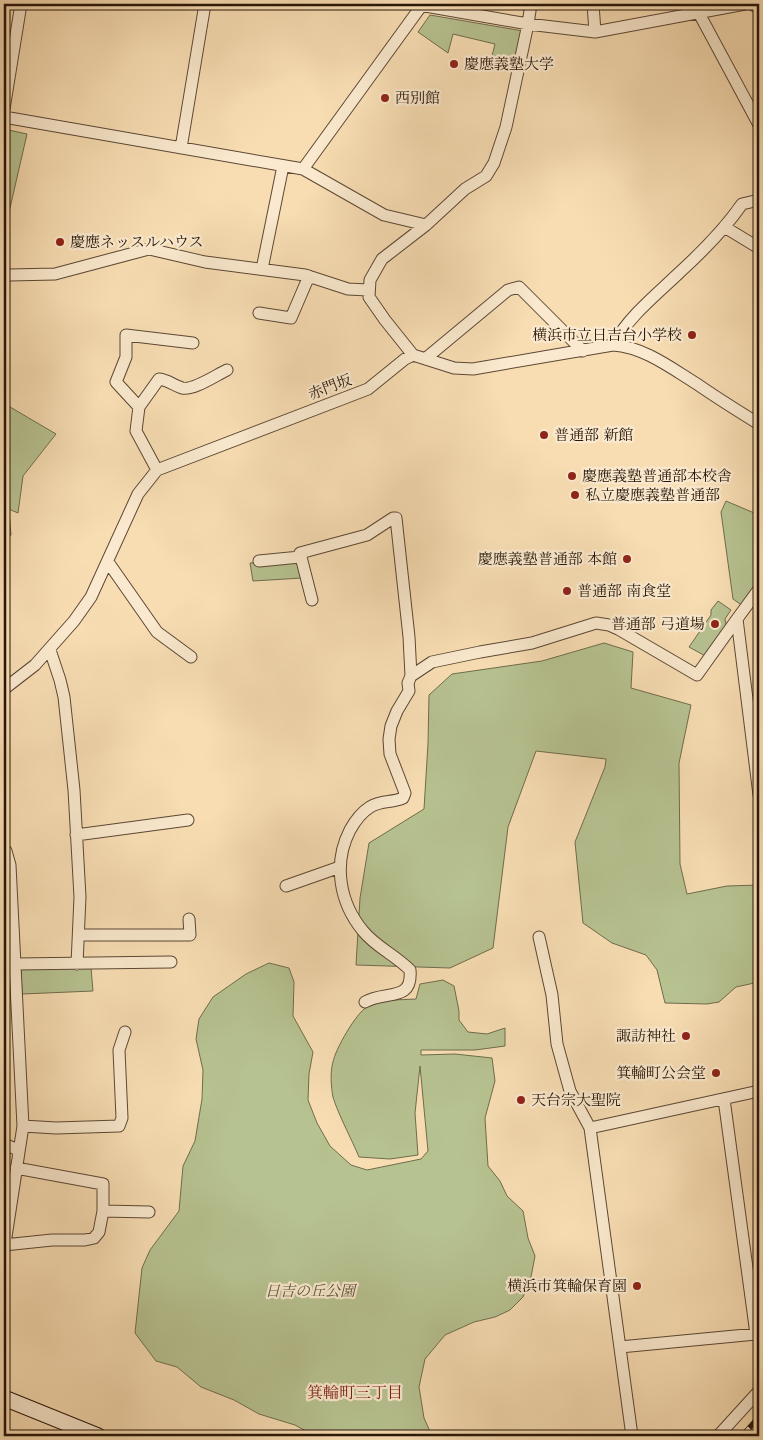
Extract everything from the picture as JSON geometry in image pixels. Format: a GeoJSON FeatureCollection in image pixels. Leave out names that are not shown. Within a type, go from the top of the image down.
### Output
{"type":"FeatureCollection","features":[{"type":"Feature","properties":{"kind":"street"},"geometry":{"type":"LineString","coordinates":[[4,109],[21,4]]}},
{"type":"Feature","properties":{"kind":"street"},"geometry":{"type":"LineString","coordinates":[[181,148],[205,4]]}},
{"type":"Feature","properties":{"kind":"street"},"geometry":{"type":"LineString","coordinates":[[303,169],[419,4],[528,24],[595,32],[696,8],[744,4]]}},
{"type":"Feature","properties":{"kind":"street"},"geometry":{"type":"LineString","coordinates":[[531,4],[506,127],[494,164],[486,176],[465,190],[382,260],[374,270],[370,280],[369,297],[413,355],[425,359],[454,368],[473,369],[613,346],[625,346],[640,351],[660,362],[759,424]]}},
{"type":"Feature","properties":{"kind":"street"},"geometry":{"type":"LineString","coordinates":[[593,4],[595,32]]}},
{"type":"Feature","properties":{"kind":"street"},"geometry":{"type":"LineString","coordinates":[[750,4],[759,8]]}},
{"type":"Feature","properties":{"kind":"street"},"geometry":{"type":"LineString","coordinates":[[696,8],[759,125]]}},
{"type":"Feature","properties":{"kind":"street"},"geometry":{"type":"LineString","coordinates":[[4,117],[303,169],[384,215],[426,224]]}},
{"type":"Feature","properties":{"kind":"street"},"geometry":{"type":"LineString","coordinates":[[262,269],[283,166]]}},
{"type":"Feature","properties":{"kind":"street"},"geometry":{"type":"LineString","coordinates":[[613,346],[620,333],[642,307],[726,228],[742,204],[759,200]]}},
{"type":"Feature","properties":{"kind":"street"},"geometry":{"type":"LineString","coordinates":[[726,228],[759,248]]}},
{"type":"Feature","properties":{"kind":"street"},"geometry":{"type":"LineString","coordinates":[[4,277],[10,275],[55,274],[149,249],[205,262],[309,276],[348,289],[368,290]]}},
{"type":"Feature","properties":{"kind":"street"},"geometry":{"type":"LineString","coordinates":[[260,313],[291,318],[309,276]]}},
{"type":"Feature","properties":{"kind":"street"},"geometry":{"type":"LineString","coordinates":[[425,359],[508,290],[519,288],[583,351]]}},
{"type":"Feature","properties":{"kind":"street"},"geometry":{"type":"LineString","coordinates":[[139,407],[116,382],[126,357],[126,335],[193,343]]}},
{"type":"Feature","properties":{"kind":"street","name":"赤門坂"},"geometry":{"type":"LineString","coordinates":[[4,689],[35,665],[50,650],[91,597],[138,494],[158,470],[368,388],[405,358],[413,355]]}},
{"type":"Feature","properties":{"kind":"street"},"geometry":{"type":"LineString","coordinates":[[158,470],[136,431],[139,407],[159,379],[166,380],[183,388],[191,388],[227,370]]}},
{"type":"Feature","properties":{"kind":"street"},"geometry":{"type":"LineString","coordinates":[[312,600],[300,554],[305,551],[367,535],[393,518],[396,518],[410,637],[411,676],[408,683],[409,691],[397,711],[391,726],[389,739],[390,754],[404,793],[403,798],[397,801],[374,804],[359,817],[345,840],[340,867],[344,896],[351,913],[363,931],[378,946],[398,958],[410,970],[411,981],[405,991],[371,998],[365,1002]]}},
{"type":"Feature","properties":{"kind":"street"},"geometry":{"type":"LineString","coordinates":[[259,561],[300,557]]}},
{"type":"Feature","properties":{"kind":"street"},"geometry":{"type":"LineString","coordinates":[[108,562],[157,632],[191,657]]}},
{"type":"Feature","properties":{"kind":"street"},"geometry":{"type":"LineString","coordinates":[[411,676],[432,662],[532,643],[596,623],[610,625],[618,629],[697,675],[759,589]]}},
{"type":"Feature","properties":{"kind":"street"},"geometry":{"type":"LineString","coordinates":[[736,619],[759,795]]}},
{"type":"Feature","properties":{"kind":"street"},"geometry":{"type":"LineString","coordinates":[[50,650],[64,697],[74,790],[80,897],[77,964]]}},
{"type":"Feature","properties":{"kind":"street"},"geometry":{"type":"LineString","coordinates":[[76,835],[188,820]]}},
{"type":"Feature","properties":{"kind":"street"},"geometry":{"type":"LineString","coordinates":[[4,851],[6,851],[10,865],[23,1126],[4,1250]]}},
{"type":"Feature","properties":{"kind":"street"},"geometry":{"type":"LineString","coordinates":[[286,886],[340,867]]}},
{"type":"Feature","properties":{"kind":"street"},"geometry":{"type":"LineString","coordinates":[[79,935],[190,935],[189,919]]}},
{"type":"Feature","properties":{"kind":"street"},"geometry":{"type":"LineString","coordinates":[[538,937],[552,995],[557,1044],[570,1091],[590,1128],[632,1436]]}},
{"type":"Feature","properties":{"kind":"street"},"geometry":{"type":"LineString","coordinates":[[15,964],[171,962]]}},
{"type":"Feature","properties":{"kind":"street"},"geometry":{"type":"LineString","coordinates":[[23,1126],[56,1128],[119,1126],[122,1118],[119,1050],[125,1032]]}},
{"type":"Feature","properties":{"kind":"street"},"geometry":{"type":"LineString","coordinates":[[590,1128],[759,1091]]}},
{"type":"Feature","properties":{"kind":"street"},"geometry":{"type":"LineString","coordinates":[[620,1347],[757,1334],[724,1099]]}},
{"type":"Feature","properties":{"kind":"street"},"geometry":{"type":"LineString","coordinates":[[4,1144],[18,1150]]}},
{"type":"Feature","properties":{"kind":"street"},"geometry":{"type":"LineString","coordinates":[[4,1245],[36,1241],[85,1240],[94,1238],[100,1232],[103,1211],[103,1184],[16,1168]]}},
{"type":"Feature","properties":{"kind":"street"},"geometry":{"type":"LineString","coordinates":[[103,1211],[149,1212]]}},
{"type":"Feature","properties":{"kind":"street"},"geometry":{"type":"LineString","coordinates":[[718,1436],[759,1391]]}},
{"type":"Feature","properties":{"kind":"street"},"geometry":{"type":"LineString","coordinates":[[4,1398],[72,1431],[98,1436]]}},
{"type":"Feature","properties":{"kind":"green space"},"geometry":{"type":"Polygon","coordinates":[[[430,15],[523,31],[514,71],[490,64],[495,44],[453,34],[448,53],[418,32],[430,15]]]}},
{"type":"Feature","properties":{"kind":"green space"},"geometry":{"type":"Polygon","coordinates":[[[4,129],[27,134],[4,234],[4,129]]]}},
{"type":"Feature","properties":{"kind":"green space"},"geometry":{"type":"Polygon","coordinates":[[[5,404],[56,434],[23,476],[18,513],[4,507],[5,404]]]}},
{"type":"Feature","properties":{"kind":"green space"},"geometry":{"type":"Polygon","coordinates":[[[726,501],[759,515],[759,583],[743,606],[733,599],[721,512],[726,501]]]}},
{"type":"Feature","properties":{"kind":"green space"},"geometry":{"type":"Polygon","coordinates":[[[9,511],[11,535],[6,539],[7,548],[4,550],[4,512],[9,511]]]}},
{"type":"Feature","properties":{"kind":"green space"},"geometry":{"type":"Polygon","coordinates":[[[297,560],[302,578],[253,581],[250,563],[297,560]]]}},
{"type":"Feature","properties":{"kind":"green space","name":"普通部 弓道場"},"geometry":{"type":"Polygon","coordinates":[[[718,601],[731,610],[725,619],[727,629],[707,657],[689,647],[711,615],[711,610],[718,601]]]}},
{"type":"Feature","properties":{"kind":"green space"},"geometry":{"type":"Polygon","coordinates":[[[604,643],[633,652],[631,688],[691,705],[679,763],[680,864],[687,894],[727,886],[759,885],[759,982],[736,987],[719,1002],[707,1004],[665,1003],[657,970],[646,955],[612,943],[583,923],[575,842],[605,767],[606,759],[536,751],[508,827],[493,948],[450,968],[356,965],[360,898],[369,843],[424,809],[429,695],[452,674],[542,661],[604,643]]]}},
{"type":"Feature","properties":{"kind":"green space","name":"日吉の丘公園"},"geometry":{"type":"Polygon","coordinates":[[[269,963],[289,968],[294,982],[293,1016],[313,1052],[309,1074],[308,1100],[317,1123],[330,1146],[351,1165],[367,1170],[421,1159],[428,1151],[420,1066],[415,1113],[418,1155],[390,1159],[359,1157],[335,1104],[331,1084],[335,1056],[357,1016],[372,1004],[391,1000],[416,999],[420,984],[443,980],[454,986],[459,1020],[468,1032],[487,1034],[505,1028],[505,1046],[475,1050],[421,1050],[421,1055],[455,1054],[492,1058],[495,1081],[485,1118],[488,1166],[500,1181],[507,1196],[523,1211],[528,1238],[535,1256],[530,1282],[523,1297],[510,1310],[495,1317],[474,1322],[445,1335],[425,1359],[419,1387],[424,1418],[432,1436],[315,1436],[295,1425],[259,1414],[234,1400],[201,1387],[177,1367],[156,1361],[135,1333],[142,1268],[150,1250],[179,1211],[183,1166],[195,1141],[202,1099],[203,1070],[196,1039],[199,1019],[213,997],[246,974],[269,963]]]}},
{"type":"Feature","properties":{"kind":"green space"},"geometry":{"type":"Polygon","coordinates":[[[21,968],[91,968],[93,991],[22,994],[21,968]]]}},
{"type":"Feature","properties":{"kind":"railway"},"geometry":{"type":"LineString","coordinates":[[742,1436],[759,1417]]}},
{"type":"Feature","properties":{"kind":"place","name":"慶應義塾大学"},"geometry":{"type":"Point","coordinates":[454,64]}},
{"type":"Feature","properties":{"kind":"place","name":"西別館"},"geometry":{"type":"Point","coordinates":[385,98]}},
{"type":"Feature","properties":{"kind":"place","name":"慶應ネッスルハウス"},"geometry":{"type":"Point","coordinates":[60,242]}},
{"type":"Feature","properties":{"kind":"place","name":"横浜市立日吉台小学校"},"geometry":{"type":"Point","coordinates":[692,335]}},
{"type":"Feature","properties":{"kind":"place","name":"普通部 新館"},"geometry":{"type":"Point","coordinates":[544,435]}},
{"type":"Feature","properties":{"kind":"place","name":"慶應義塾普通部本校舎"},"geometry":{"type":"Point","coordinates":[572,476]}},
{"type":"Feature","properties":{"kind":"place","name":"私立慶應義塾普通部"},"geometry":{"type":"Point","coordinates":[575,495]}},
{"type":"Feature","properties":{"kind":"place","name":"慶應義塾普通部 本館"},"geometry":{"type":"Point","coordinates":[627,559]}},
{"type":"Feature","properties":{"kind":"place","name":"普通部 南食堂"},"geometry":{"type":"Point","coordinates":[567,591]}},
{"type":"Feature","properties":{"kind":"place","name":"普通部 弓道場"},"geometry":{"type":"Point","coordinates":[715,624]}},
{"type":"Feature","properties":{"kind":"place","name":"諏訪神社"},"geometry":{"type":"Point","coordinates":[686,1036]}},
{"type":"Feature","properties":{"kind":"place","name":"箕輪町公会堂"},"geometry":{"type":"Point","coordinates":[716,1073]}},
{"type":"Feature","properties":{"kind":"place","name":"天台宗大聖院"},"geometry":{"type":"Point","coordinates":[521,1100]}},
{"type":"Feature","properties":{"kind":"place","name":"横浜市箕輪保育園"},"geometry":{"type":"Point","coordinates":[637,1286]}},
{"type":"Feature","properties":{"kind":"district","name":"箕輪町三丁目"},"geometry":{"type":"Point","coordinates":[355,1392]}}]}
